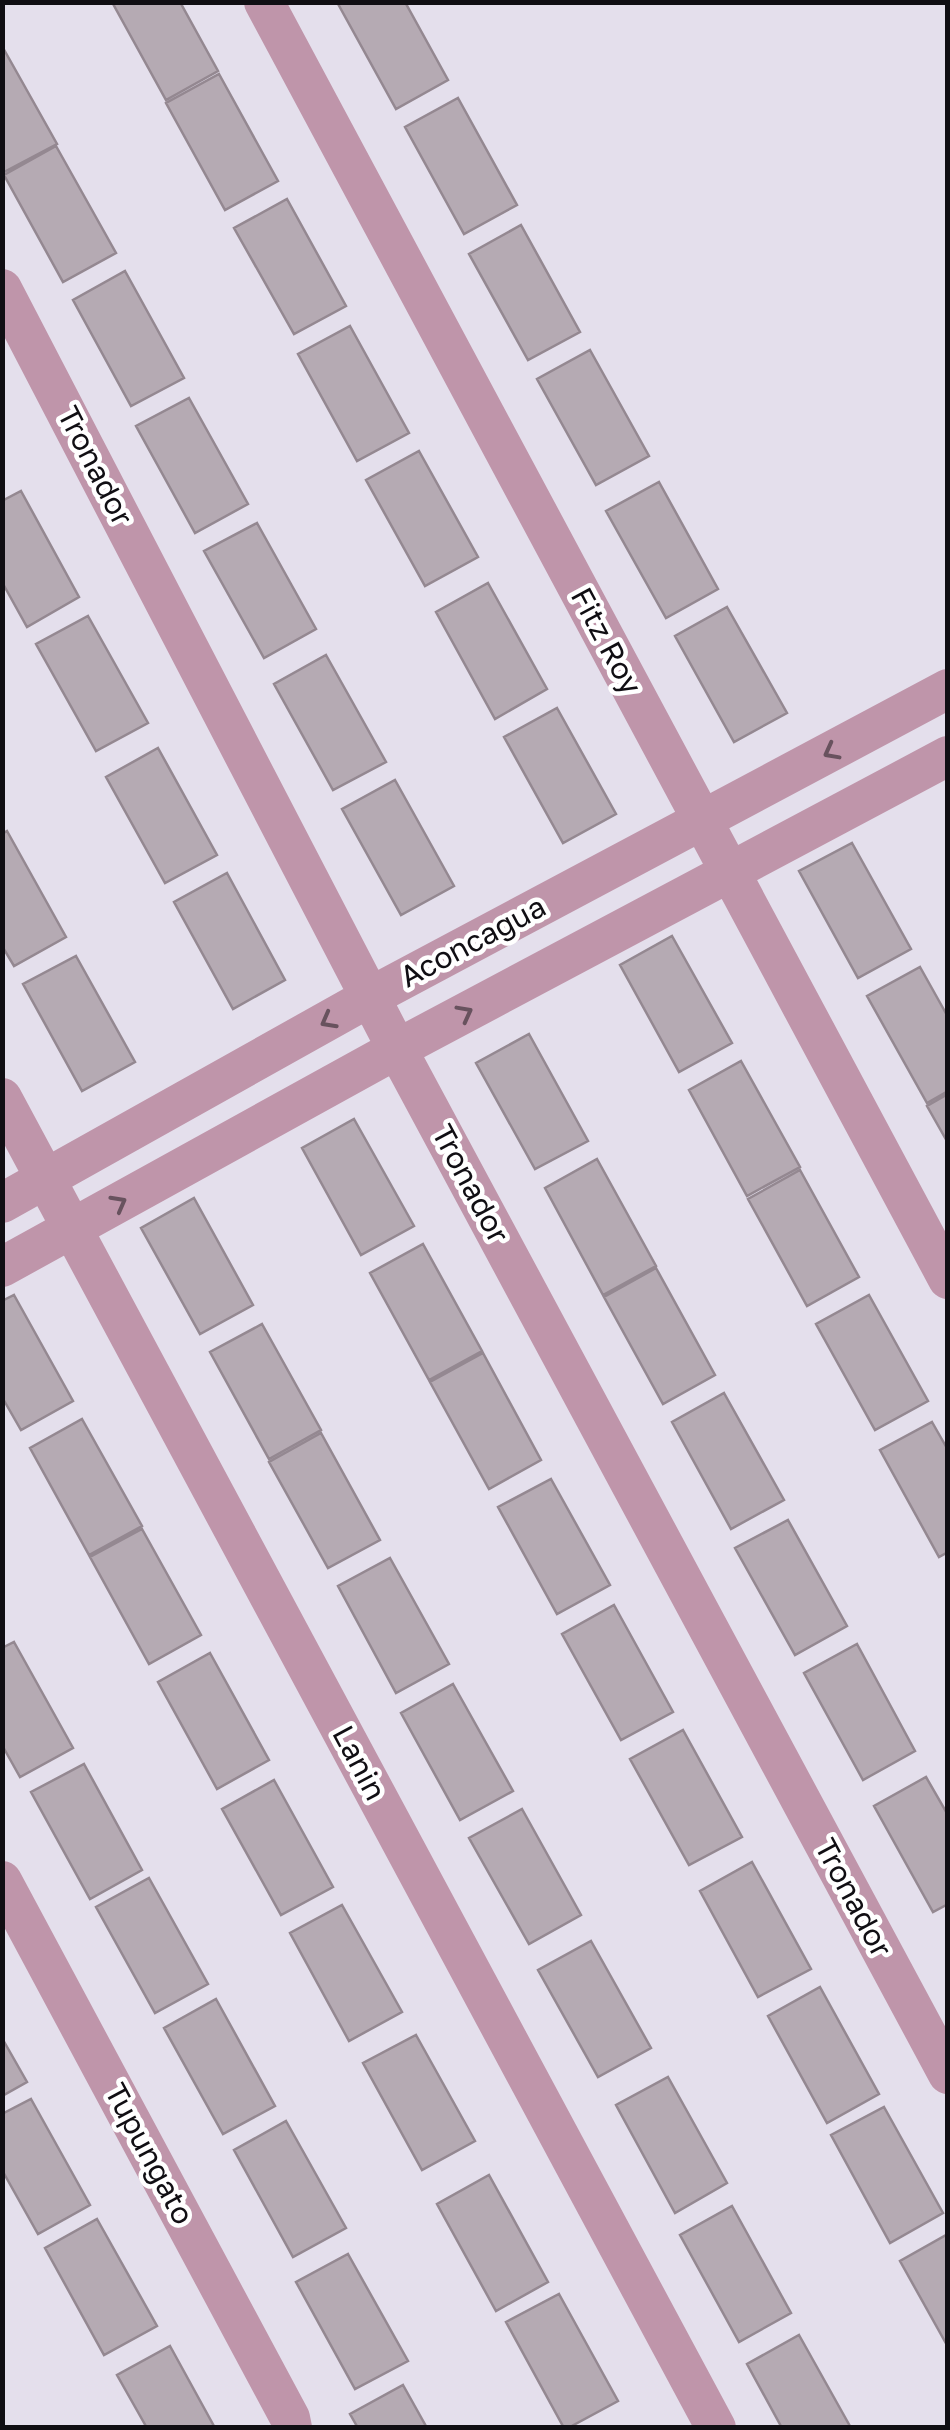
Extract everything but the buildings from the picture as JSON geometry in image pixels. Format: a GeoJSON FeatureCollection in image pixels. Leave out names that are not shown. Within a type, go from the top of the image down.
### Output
{"type":"FeatureCollection","features":[{"type":"Feature","properties":{"kind":"street","name":"Fitz Roy"},"geometry":{"type":"LineString","coordinates":[[264,2],[948,1279]]}},
{"type":"Feature","properties":{"kind":"street","name":"Tronador"},"geometry":{"type":"LineString","coordinates":[[2,289],[370,997],[948,2074]]}},
{"type":"Feature","properties":{"kind":"street","name":"Aconcagua"},"geometry":{"type":"LineString","coordinates":[[2,1203],[370,997],[948,689]]}},
{"type":"Feature","properties":{"kind":"street"},"geometry":{"type":"LineString","coordinates":[[898,716],[938,761]]}},
{"type":"Feature","properties":{"kind":"street","name":"Aconcagua"},"geometry":{"type":"LineString","coordinates":[[2,1267],[398,1049],[938,761]]}},
{"type":"Feature","properties":{"kind":"street","name":"Lanin"},"geometry":{"type":"LineString","coordinates":[[2,1098],[716,2428]]}},
{"type":"Feature","properties":{"kind":"street","name":"Tupungato"},"geometry":{"type":"LineString","coordinates":[[2,1881],[281,2400],[292,2428]]}}]}
